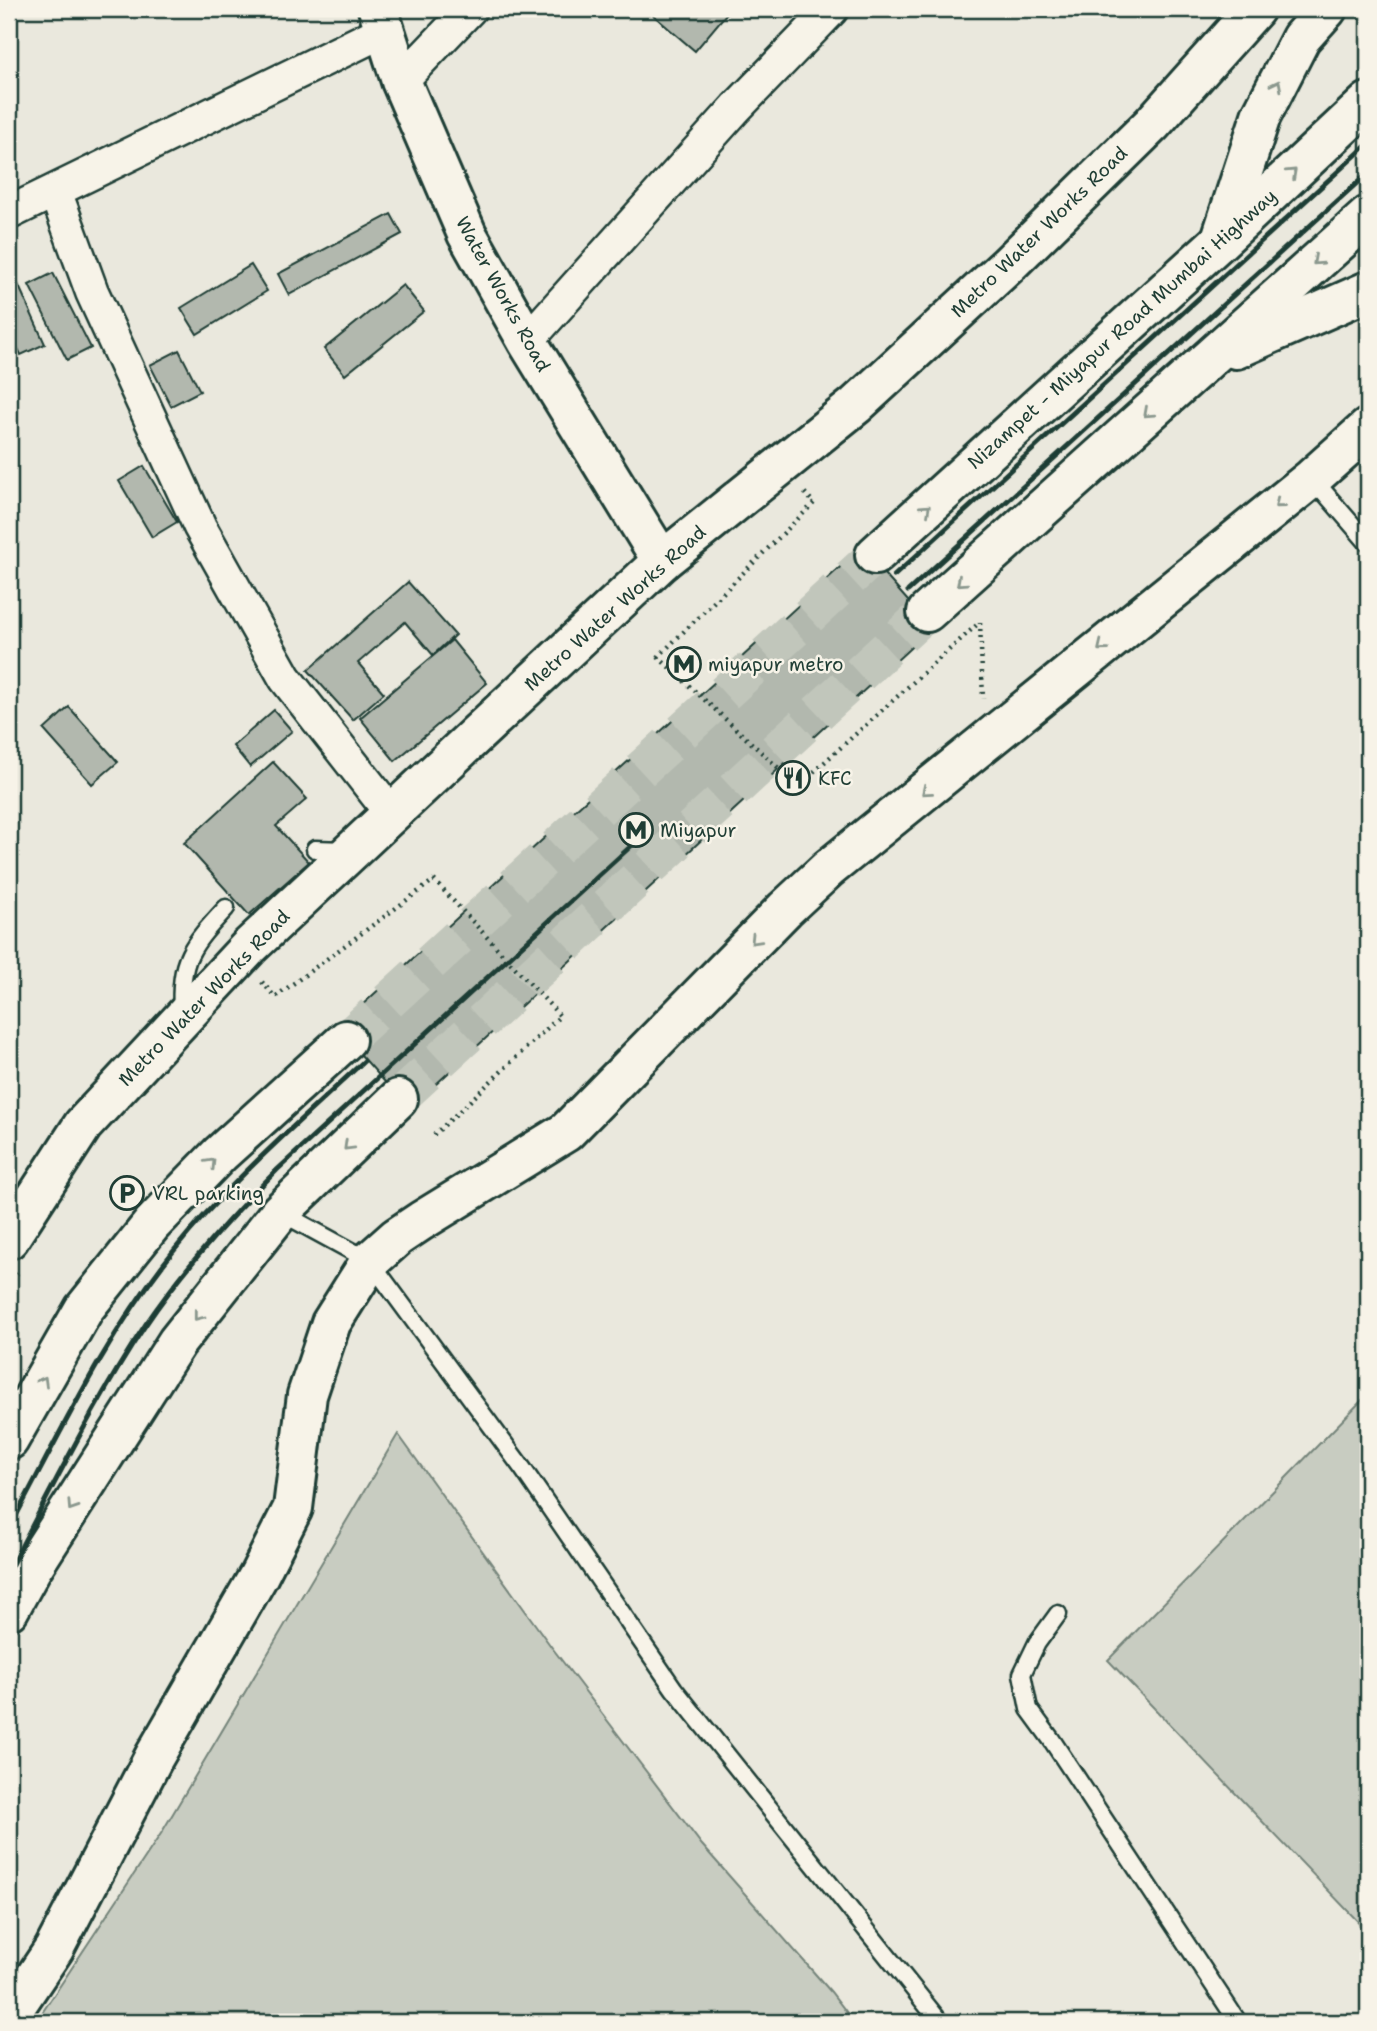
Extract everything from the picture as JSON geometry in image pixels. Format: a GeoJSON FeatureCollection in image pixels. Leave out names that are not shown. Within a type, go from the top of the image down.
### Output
{"type":"FeatureCollection","features":[{"type":"Feature","properties":{"kind":"main road","name":"Metro Water Works Road"},"geometry":{"type":"LineString","coordinates":[[9,1239],[83,1125],[250,946],[662,561],[856,405],[1008,265],[1152,124],[1255,9]]}},
{"type":"Feature","properties":{"kind":"main road"},"geometry":{"type":"LineString","coordinates":[[1220,240],[1261,116],[1301,38],[1327,9]]}},
{"type":"Feature","properties":{"kind":"main road","name":"Water Works Road"},"geometry":{"type":"LineString","coordinates":[[382,20],[401,81],[467,234],[527,341],[662,561]]}},
{"type":"Feature","properties":{"kind":"main road","name":"Nizampet - Miyapur Road Mumbai Highway"},"geometry":{"type":"LineString","coordinates":[[875,555],[1368,102]]}},
{"type":"Feature","properties":{"kind":"main road"},"geometry":{"type":"LineString","coordinates":[[927,612],[1368,216]]}},
{"type":"Feature","properties":{"kind":"main road"},"geometry":{"type":"LineString","coordinates":[[1203,363],[1368,290]]}},
{"type":"Feature","properties":{"kind":"main road"},"geometry":{"type":"LineString","coordinates":[[9,2015],[54,1949],[154,1757],[259,1575],[293,1508],[307,1395],[331,1323],[370,1261],[397,1237],[421,1221],[566,1132],[785,909],[828,869],[1312,478],[1368,428]]}},
{"type":"Feature","properties":{"kind":"main road"},"geometry":{"type":"LineString","coordinates":[[9,1440],[84,1309],[152,1224],[220,1154],[346,1040]]}},
{"type":"Feature","properties":{"kind":"main road"},"geometry":{"type":"LineString","coordinates":[[9,1611],[31,1570],[177,1342],[280,1212],[398,1099]]}},
{"type":"Feature","properties":{"kind":"street"},"geometry":{"type":"LineString","coordinates":[[401,81],[470,9]]}},
{"type":"Feature","properties":{"kind":"street"},"geometry":{"type":"LineString","coordinates":[[527,341],[736,108],[832,9]]}},
{"type":"Feature","properties":{"kind":"street"},"geometry":{"type":"LineString","coordinates":[[9,213],[382,20]]}},
{"type":"Feature","properties":{"kind":"street"},"geometry":{"type":"LineString","coordinates":[[55,191],[92,292],[200,527],[285,678],[391,813]]}},
{"type":"Feature","properties":{"kind":"lane"},"geometry":{"type":"LineString","coordinates":[[1312,478],[1368,543]]}},
{"type":"Feature","properties":{"kind":"lane"},"geometry":{"type":"LineString","coordinates":[[315,849],[352,850]]}},
{"type":"Feature","properties":{"kind":"lane"},"geometry":{"type":"LineString","coordinates":[[182,1018],[181,986],[185,961],[205,930],[226,908]]}},
{"type":"Feature","properties":{"kind":"lane"},"geometry":{"type":"LineString","coordinates":[[280,1212],[370,1261],[523,1469],[674,1689],[940,2022]]}},
{"type":"Feature","properties":{"kind":"lane"},"geometry":{"type":"LineString","coordinates":[[1058,1614],[1037,1643],[1022,1674],[1029,1709],[1238,2022]]}},
{"type":"Feature","properties":{"kind":"path"},"geometry":{"type":"LineString","coordinates":[[814,503],[658,657],[798,786],[980,622],[984,742]]}},
{"type":"Feature","properties":{"kind":"path"},"geometry":{"type":"LineString","coordinates":[[262,982],[275,997],[434,880],[560,1016],[434,1135]]}},
{"type":"Feature","properties":{"kind":"shaded area"},"geometry":{"type":"Polygon","coordinates":[[[1368,1394],[1368,1932],[1108,1660],[1368,1394]]]}},
{"type":"Feature","properties":{"kind":"shaded area"},"geometry":{"type":"Polygon","coordinates":[[[398,1434],[550,1645],[702,1845],[854,2022],[36,2022],[162,1832],[398,1434]]]}},
{"type":"Feature","properties":{"kind":"building"},"geometry":{"type":"Polygon","coordinates":[[[646,9],[722,9],[727,13],[695,51],[646,9]]]}},
{"type":"Feature","properties":{"kind":"building"},"geometry":{"type":"Polygon","coordinates":[[[391,214],[402,234],[289,295],[278,274],[391,214]]]}},
{"type":"Feature","properties":{"kind":"building"},"geometry":{"type":"Polygon","coordinates":[[[251,265],[267,291],[197,334],[181,308],[251,265]]]}},
{"type":"Feature","properties":{"kind":"building"},"geometry":{"type":"Polygon","coordinates":[[[53,273],[91,348],[67,360],[29,285],[53,273]]]}},
{"type":"Feature","properties":{"kind":"building"},"geometry":{"type":"Polygon","coordinates":[[[18,284],[45,344],[21,355],[9,329],[9,288],[18,284]]]}},
{"type":"Feature","properties":{"kind":"building"},"geometry":{"type":"Polygon","coordinates":[[[403,285],[424,311],[345,375],[324,349],[403,285]]]}},
{"type":"Feature","properties":{"kind":"building"},"geometry":{"type":"Polygon","coordinates":[[[179,350],[200,391],[171,406],[150,365],[179,350]]]}},
{"type":"Feature","properties":{"kind":"building"},"geometry":{"type":"Polygon","coordinates":[[[144,466],[177,522],[152,537],[119,481],[144,466]]]}},
{"type":"Feature","properties":{"kind":"building"},"geometry":{"type":"Polygon","coordinates":[[[861,548],[932,628],[409,1109],[337,1028],[861,548]]]}},
{"type":"Feature","properties":{"kind":"building"},"geometry":{"type":"Polygon","coordinates":[[[408,582],[455,635],[433,655],[405,622],[358,663],[384,693],[353,720],[308,670],[408,582]]]}},
{"type":"Feature","properties":{"kind":"building"},"geometry":{"type":"Polygon","coordinates":[[[452,640],[487,683],[395,761],[360,718],[452,640]]]}},
{"type":"Feature","properties":{"kind":"building"},"geometry":{"type":"Polygon","coordinates":[[[69,707],[118,762],[92,784],[44,730],[69,707]]]}},
{"type":"Feature","properties":{"kind":"building"},"geometry":{"type":"Polygon","coordinates":[[[274,710],[292,731],[250,767],[233,746],[274,710]]]}},
{"type":"Feature","properties":{"kind":"building"},"geometry":{"type":"Polygon","coordinates":[[[273,762],[307,799],[276,826],[309,862],[249,915],[184,843],[273,762]]]}},
{"type":"Feature","properties":{"kind":"tunnel"},"geometry":{"type":"LineString","coordinates":[[346,1040],[875,555]]}},
{"type":"Feature","properties":{"kind":"tunnel"},"geometry":{"type":"LineString","coordinates":[[398,1099],[927,612]]}},
{"type":"Feature","properties":{"kind":"railway"},"geometry":{"type":"LineString","coordinates":[[894,576],[1368,144]]}},
{"type":"Feature","properties":{"kind":"railway"},"geometry":{"type":"LineString","coordinates":[[908,591],[1368,173]]}},
{"type":"Feature","properties":{"kind":"railway"},"geometry":{"type":"LineString","coordinates":[[9,1570],[74,1445],[127,1354],[161,1303],[208,1244],[277,1170],[642,836]]}},
{"type":"Feature","properties":{"kind":"railway"},"geometry":{"type":"LineString","coordinates":[[9,1529],[104,1353],[125,1318],[172,1253],[240,1177],[364,1061]]}},
{"type":"Feature","properties":{"kind":"place","name":"miyapur metro"},"geometry":{"type":"Point","coordinates":[684,664]}},
{"type":"Feature","properties":{"kind":"place","name":"KFC"},"geometry":{"type":"Point","coordinates":[793,778]}},
{"type":"Feature","properties":{"kind":"place","name":"Miyapur"},"geometry":{"type":"Point","coordinates":[636,830]}},
{"type":"Feature","properties":{"kind":"place","name":"VRL parking"},"geometry":{"type":"Point","coordinates":[127,1193]}}]}
